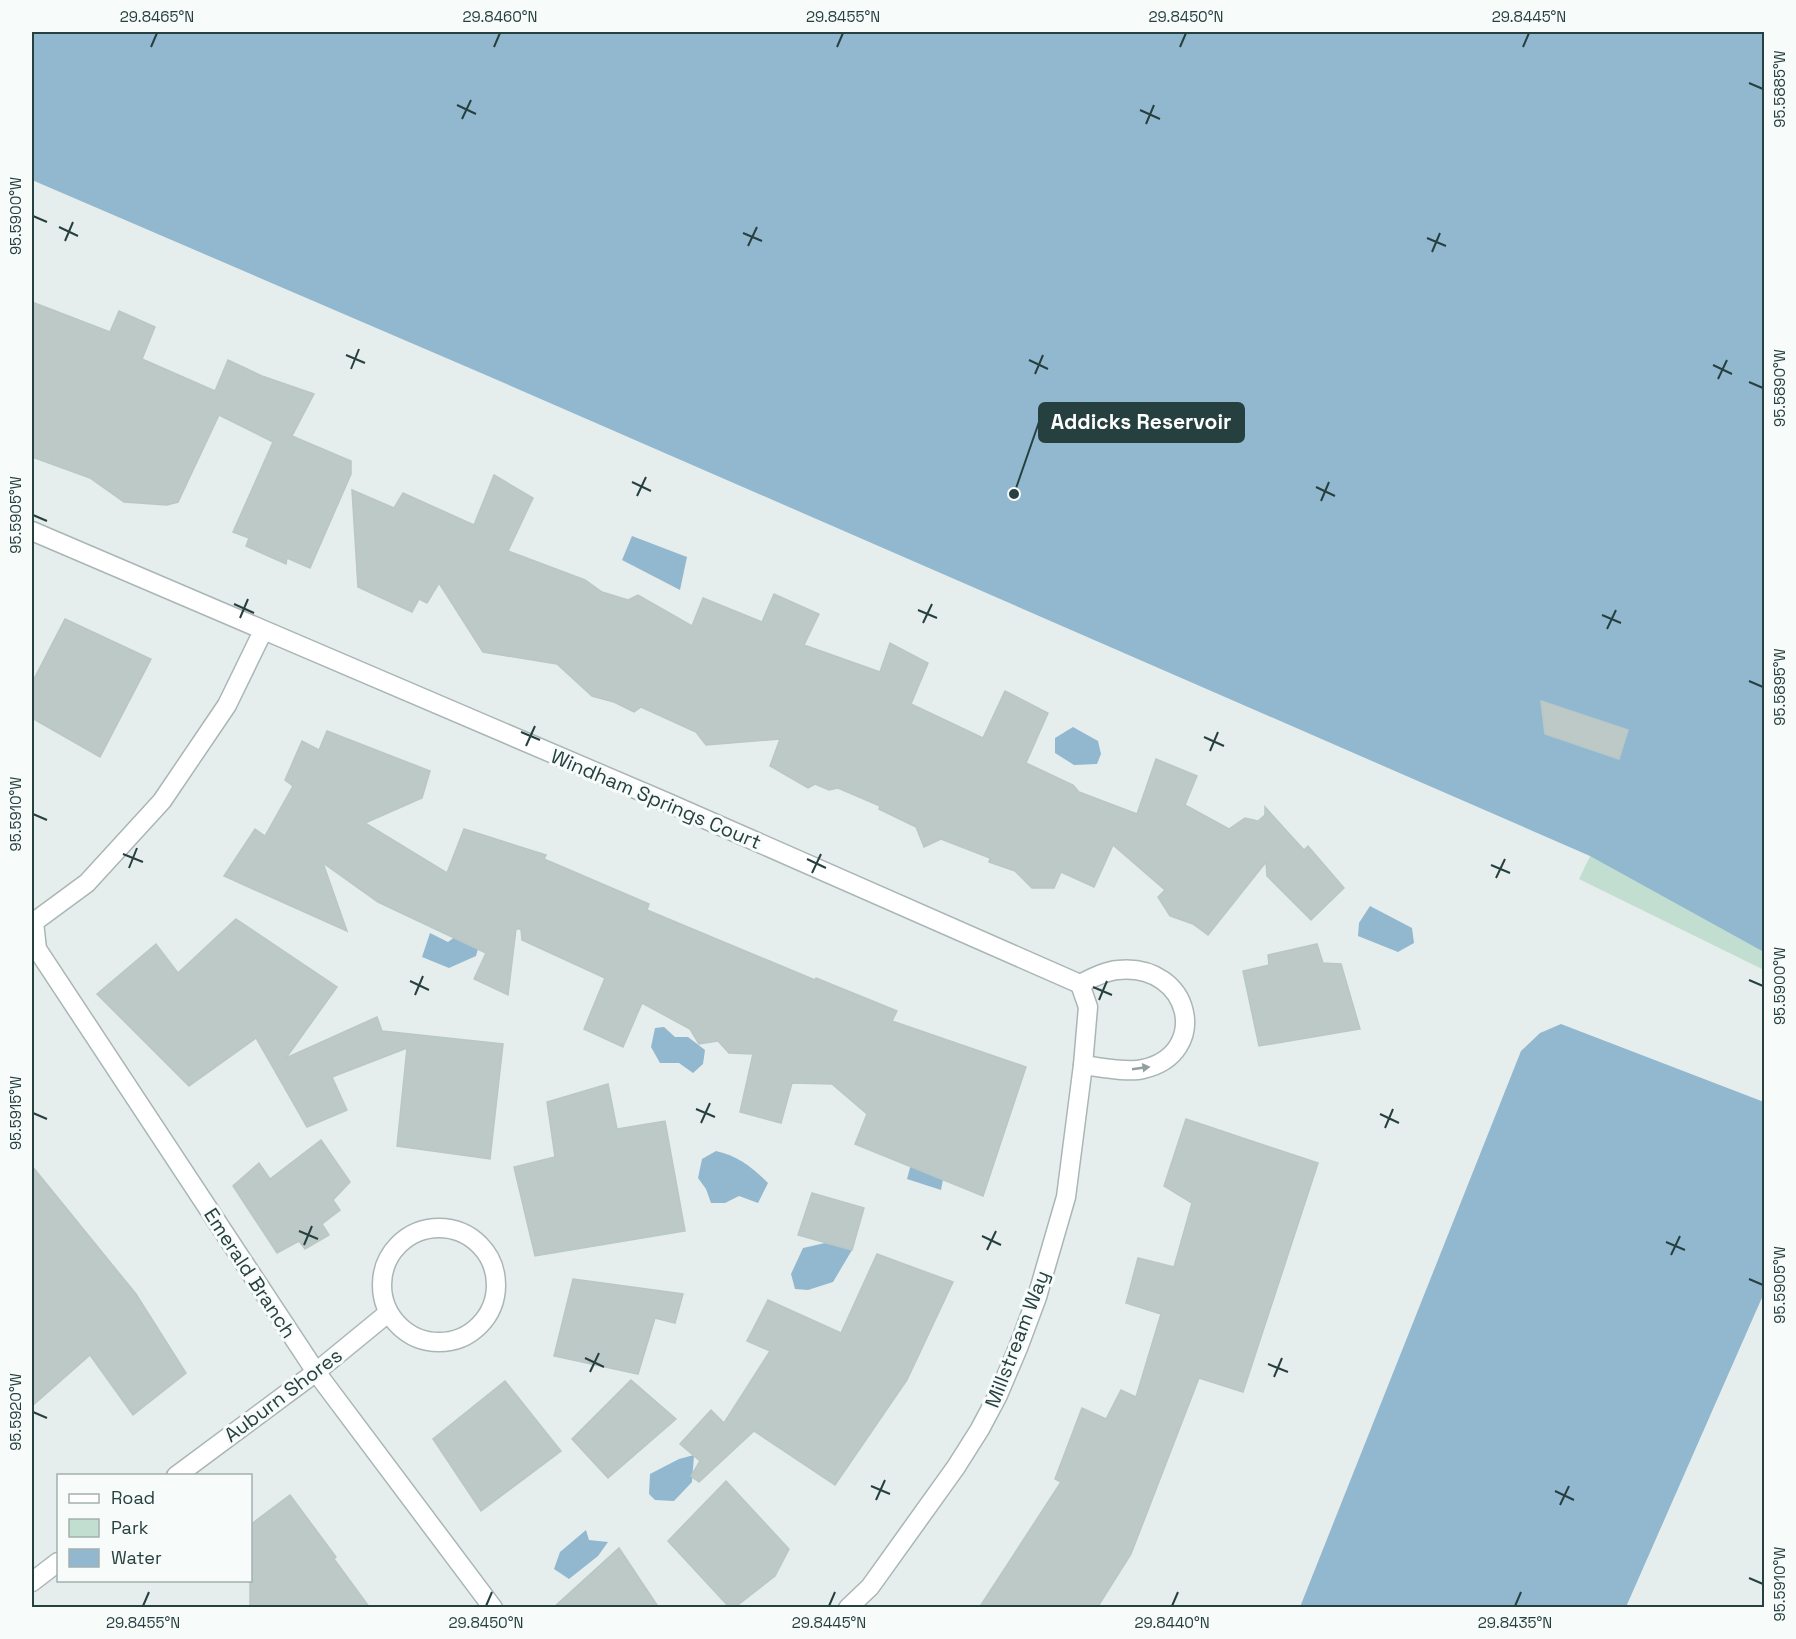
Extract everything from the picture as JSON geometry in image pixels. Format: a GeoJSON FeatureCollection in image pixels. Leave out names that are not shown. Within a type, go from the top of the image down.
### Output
{"type":"FeatureCollection","features":[{"type":"Feature","properties":{"kind":"street","name":"Windham Springs Court"},"geometry":{"type":"LineString","coordinates":[[32,531],[263,632],[666,802],[1080,984]]}},
{"type":"Feature","properties":{"kind":"street","name":"Emerald Branch"},"geometry":{"type":"LineString","coordinates":[[263,632],[227,705],[162,801],[87,883],[34,922],[37,950],[316,1372],[493,1608]]}},
{"type":"Feature","properties":{"kind":"street"},"geometry":{"type":"LineString","coordinates":[[1080,984],[1117,970],[1138,970],[1158,975],[1172,986],[1182,1002],[1186,1019],[1182,1037],[1173,1053],[1159,1064],[1140,1070],[1083,1065]]}},
{"type":"Feature","properties":{"kind":"street","name":"Millstream Way"},"geometry":{"type":"LineString","coordinates":[[848,1608],[870,1587],[980,1430],[998,1395],[1037,1297],[1066,1197],[1088,1007],[1080,984]]}},
{"type":"Feature","properties":{"kind":"street"},"geometry":{"type":"LineString","coordinates":[[433,1227],[456,1229],[478,1241],[492,1261],[496,1285],[492,1308],[477,1328],[459,1339],[439,1342],[419,1339],[401,1329],[388,1313],[382,1293],[383,1270],[393,1249],[411,1234],[433,1227]]}},
{"type":"Feature","properties":{"kind":"street","name":"Auburn Shores"},"geometry":{"type":"LineString","coordinates":[[179,1474],[316,1372],[388,1313]]}},
{"type":"Feature","properties":{"kind":"street"},"geometry":{"type":"LineString","coordinates":[[32,1582],[57,1563]]}},
{"type":"Feature","properties":{"kind":"green space"},"geometry":{"type":"Polygon","coordinates":[[[1596,844],[1764,914],[1764,970],[1579,879],[1596,844]]]}},
{"type":"Feature","properties":{"kind":"water"},"geometry":{"type":"Polygon","coordinates":[[[32,32],[1764,32],[1764,952],[1590,856],[32,180],[32,32]]]}},
{"type":"Feature","properties":{"kind":"water"},"geometry":{"type":"Polygon","coordinates":[[[632,536],[687,557],[680,590],[622,560],[632,536]]]}},
{"type":"Feature","properties":{"kind":"water"},"geometry":{"type":"Polygon","coordinates":[[[1073,727],[1098,741],[1101,754],[1097,764],[1074,765],[1055,753],[1055,738],[1073,727]]]}},
{"type":"Feature","properties":{"kind":"water"},"geometry":{"type":"Polygon","coordinates":[[[1370,906],[1412,928],[1414,943],[1398,952],[1358,936],[1359,923],[1370,906]]]}},
{"type":"Feature","properties":{"kind":"water"},"geometry":{"type":"Polygon","coordinates":[[[430,933],[448,942],[460,933],[480,942],[476,956],[449,968],[422,957],[430,933]]]}},
{"type":"Feature","properties":{"kind":"water"},"geometry":{"type":"Polygon","coordinates":[[[1561,1024],[1764,1102],[1764,1293],[1626,1607],[1300,1607],[1521,1051],[1540,1033],[1561,1024]]]}},
{"type":"Feature","properties":{"kind":"water"},"geometry":{"type":"Polygon","coordinates":[[[664,1027],[675,1037],[688,1037],[705,1050],[703,1064],[693,1073],[679,1063],[660,1063],[651,1047],[655,1028],[664,1027]]]}},
{"type":"Feature","properties":{"kind":"water"},"geometry":{"type":"Polygon","coordinates":[[[951,1139],[941,1190],[907,1179],[914,1153],[951,1139]]]}},
{"type":"Feature","properties":{"kind":"water"},"geometry":{"type":"Polygon","coordinates":[[[716,1151],[744,1163],[768,1183],[758,1203],[739,1196],[725,1203],[711,1203],[706,1189],[698,1178],[702,1159],[716,1151]]]}},
{"type":"Feature","properties":{"kind":"water"},"geometry":{"type":"Polygon","coordinates":[[[825,1243],[852,1250],[833,1282],[808,1290],[795,1289],[791,1274],[803,1248],[825,1243]]]}},
{"type":"Feature","properties":{"kind":"water"},"geometry":{"type":"Polygon","coordinates":[[[694,1455],[692,1482],[674,1501],[655,1500],[649,1494],[650,1474],[679,1459],[694,1455]]]}},
{"type":"Feature","properties":{"kind":"water"},"geometry":{"type":"Polygon","coordinates":[[[586,1530],[589,1540],[608,1542],[598,1556],[569,1579],[554,1569],[560,1552],[586,1530]]]}},
{"type":"Feature","properties":{"kind":"building"},"geometry":{"type":"Polygon","coordinates":[[[32,302],[110,332],[119,311],[155,327],[142,359],[215,391],[228,360],[262,376],[314,394],[292,436],[351,461],[351,474],[310,568],[287,558],[286,564],[246,546],[249,538],[233,532],[273,442],[219,415],[178,502],[167,505],[124,502],[90,478],[32,457],[32,302]]]}},
{"type":"Feature","properties":{"kind":"building"},"geometry":{"type":"Polygon","coordinates":[[[494,475],[533,498],[508,551],[585,580],[602,592],[628,600],[638,595],[692,626],[703,598],[762,622],[774,594],[819,614],[804,645],[880,672],[890,643],[928,663],[911,704],[983,738],[1005,691],[1048,713],[1026,763],[1073,785],[1079,792],[1137,814],[1156,759],[1197,776],[1185,805],[1229,829],[1245,818],[1258,821],[1265,815],[1265,807],[1304,850],[1308,846],[1344,888],[1311,920],[1267,876],[1266,862],[1208,935],[1193,924],[1170,916],[1158,897],[1165,890],[1113,845],[1094,887],[1061,872],[1054,888],[1032,888],[1015,871],[989,862],[990,858],[941,839],[924,847],[916,827],[879,809],[880,806],[838,788],[829,790],[815,784],[808,788],[770,766],[780,739],[706,745],[696,732],[641,707],[634,712],[614,702],[592,696],[557,664],[483,652],[439,583],[427,603],[419,599],[412,612],[358,587],[352,490],[394,508],[403,493],[474,525],[494,475]]]}},
{"type":"Feature","properties":{"kind":"building"},"geometry":{"type":"Polygon","coordinates":[[[65,619],[151,659],[100,757],[32,718],[32,683],[65,619]]]}},
{"type":"Feature","properties":{"kind":"building"},"geometry":{"type":"Polygon","coordinates":[[[1541,701],[1628,730],[1619,759],[1545,734],[1541,701]]]}},
{"type":"Feature","properties":{"kind":"building"},"geometry":{"type":"Polygon","coordinates":[[[327,731],[430,771],[422,798],[365,823],[447,873],[464,829],[546,855],[544,859],[649,904],[647,910],[815,980],[816,978],[897,1011],[892,1021],[1026,1067],[983,1196],[855,1144],[867,1114],[832,1084],[792,1083],[781,1123],[740,1112],[753,1054],[729,1053],[718,1041],[699,1044],[690,1029],[642,1003],[623,1047],[584,1029],[605,978],[522,940],[521,929],[516,929],[508,995],[474,979],[486,953],[378,902],[323,863],[347,931],[224,876],[255,829],[265,836],[293,786],[285,780],[302,741],[319,750],[327,731]]]}},
{"type":"Feature","properties":{"kind":"building"},"geometry":{"type":"Polygon","coordinates":[[[236,919],[337,987],[286,1058],[377,1017],[382,1031],[503,1044],[490,1159],[397,1146],[407,1048],[332,1077],[347,1110],[307,1127],[256,1038],[189,1086],[97,994],[156,944],[178,973],[236,919]]]}},
{"type":"Feature","properties":{"kind":"building"},"geometry":{"type":"Polygon","coordinates":[[[1317,944],[1323,963],[1341,964],[1360,1029],[1259,1046],[1243,971],[1269,965],[1268,955],[1317,944]]]}},
{"type":"Feature","properties":{"kind":"building"},"geometry":{"type":"Polygon","coordinates":[[[608,1084],[617,1129],[665,1121],[685,1231],[535,1256],[514,1167],[555,1157],[547,1102],[608,1084]]]}},
{"type":"Feature","properties":{"kind":"building"},"geometry":{"type":"Polygon","coordinates":[[[1186,1119],[1318,1163],[1243,1392],[1199,1378],[1131,1554],[1097,1608],[979,1608],[1061,1482],[1055,1479],[1082,1408],[1106,1419],[1121,1390],[1136,1397],[1161,1314],[1126,1303],[1138,1258],[1174,1267],[1192,1203],[1164,1186],[1186,1119]]]}},
{"type":"Feature","properties":{"kind":"building"},"geometry":{"type":"Polygon","coordinates":[[[321,1140],[350,1182],[333,1200],[340,1210],[322,1224],[329,1235],[305,1249],[299,1241],[277,1253],[233,1186],[259,1163],[270,1179],[321,1140]]]}},
{"type":"Feature","properties":{"kind":"building"},"geometry":{"type":"Polygon","coordinates":[[[32,1166],[136,1294],[186,1373],[133,1415],[90,1355],[32,1406],[32,1166]]]}},
{"type":"Feature","properties":{"kind":"building"},"geometry":{"type":"Polygon","coordinates":[[[812,1193],[864,1208],[852,1250],[798,1235],[812,1193]]]}},
{"type":"Feature","properties":{"kind":"building"},"geometry":{"type":"Polygon","coordinates":[[[877,1254],[953,1282],[907,1380],[835,1485],[754,1431],[699,1482],[691,1476],[700,1461],[680,1444],[711,1410],[724,1423],[770,1351],[747,1341],[768,1300],[841,1333],[877,1254]]]}},
{"type":"Feature","properties":{"kind":"building"},"geometry":{"type":"Polygon","coordinates":[[[573,1279],[683,1294],[675,1323],[655,1318],[638,1374],[554,1356],[573,1279]]]}},
{"type":"Feature","properties":{"kind":"building"},"geometry":{"type":"Polygon","coordinates":[[[631,1380],[676,1419],[608,1478],[572,1439],[631,1380]]]}},
{"type":"Feature","properties":{"kind":"building"},"geometry":{"type":"Polygon","coordinates":[[[505,1381],[561,1451],[481,1511],[433,1439],[505,1381]]]}},
{"type":"Feature","properties":{"kind":"building"},"geometry":{"type":"Polygon","coordinates":[[[726,1481],[789,1549],[775,1576],[734,1608],[730,1608],[668,1541],[726,1481]]]}},
{"type":"Feature","properties":{"kind":"building"},"geometry":{"type":"Polygon","coordinates":[[[290,1495],[370,1608],[250,1608],[252,1524],[290,1495]]]}},
{"type":"Feature","properties":{"kind":"building"},"geometry":{"type":"Polygon","coordinates":[[[619,1548],[659,1608],[553,1608],[619,1548]]]}},
{"type":"Feature","properties":{"kind":"place","name":"Addicks Reservoir"},"geometry":{"type":"Point","coordinates":[1014,494]}}]}
